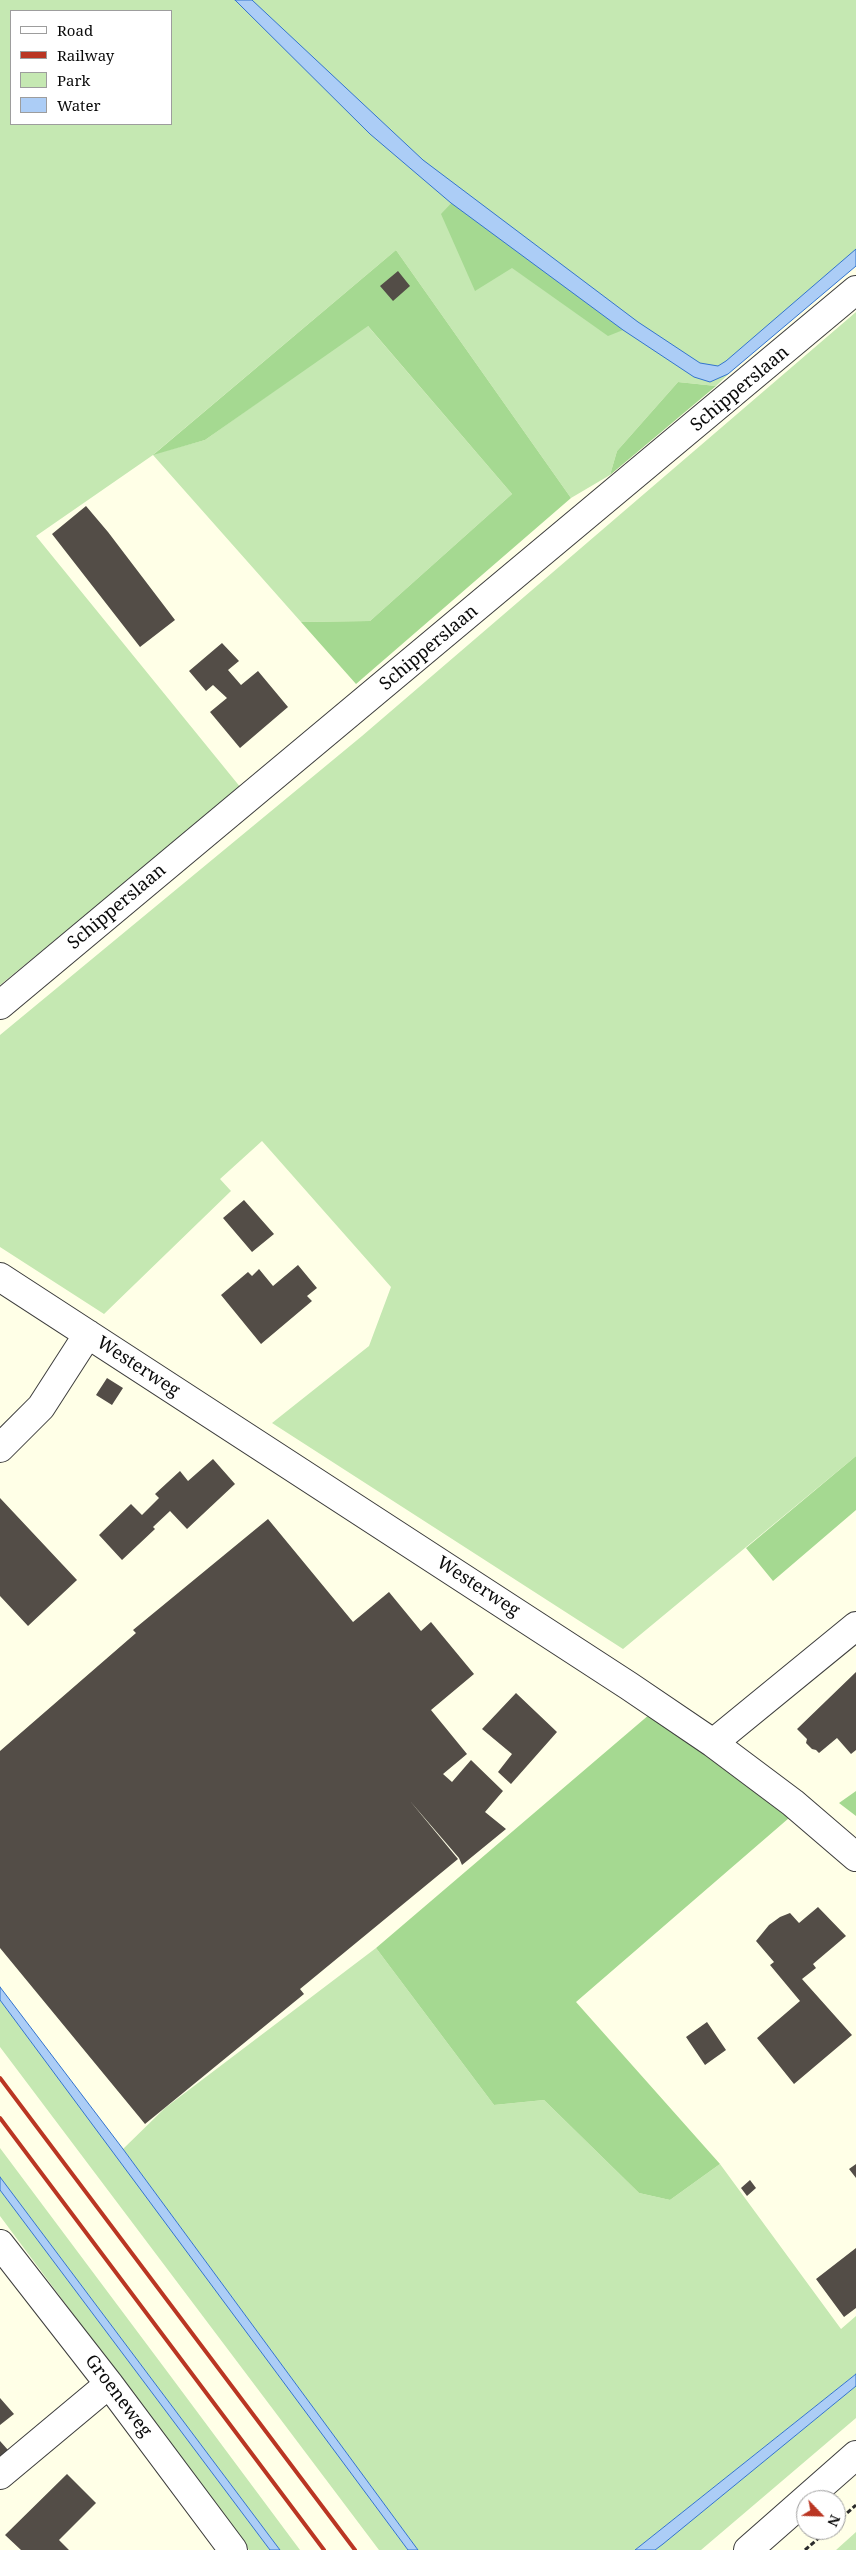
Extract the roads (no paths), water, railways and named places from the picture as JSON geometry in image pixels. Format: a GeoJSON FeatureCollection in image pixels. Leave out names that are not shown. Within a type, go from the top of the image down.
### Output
{"type":"FeatureCollection","features":[{"type":"Feature","properties":{"kind":"street","name":"Schipperslaan"},"geometry":{"type":"LineString","coordinates":[[0,1005],[856,290]]}},
{"type":"Feature","properties":{"kind":"street","name":"Westerweg"},"geometry":{"type":"LineString","coordinates":[[0,1277],[492,1596],[713,1743],[793,1804],[856,1857]]}},
{"type":"Feature","properties":{"kind":"street","name":"Westerweg"},"geometry":{"type":"LineString","coordinates":[[0,1448],[41,1407],[88,1334]]}},
{"type":"Feature","properties":{"kind":"street"},"geometry":{"type":"LineString","coordinates":[[713,1743],[856,1626]]}},
{"type":"Feature","properties":{"kind":"street","name":"Groeneweg"},"geometry":{"type":"LineString","coordinates":[[4,2258],[109,2384],[233,2550]]}},
{"type":"Feature","properties":{"kind":"street"},"geometry":{"type":"LineString","coordinates":[[0,2475],[109,2384]]}},
{"type":"Feature","properties":{"kind":"street"},"geometry":{"type":"LineString","coordinates":[[748,2550],[856,2455]]}},
{"type":"Feature","properties":{"kind":"water"},"geometry":{"type":"Polygon","coordinates":[[[235,0],[252,0],[423,160],[638,322],[700,363],[718,366],[726,361],[856,249],[856,266],[728,374],[710,382],[694,377],[623,330],[451,203],[370,134],[235,0]]]}},
{"type":"Feature","properties":{"kind":"water"},"geometry":{"type":"Polygon","coordinates":[[[0,1987],[123,2149],[418,2550],[408,2550],[0,2000],[0,1987]]]}},
{"type":"Feature","properties":{"kind":"water"},"geometry":{"type":"Polygon","coordinates":[[[0,2177],[280,2550],[270,2550],[0,2190],[0,2177]]]}},
{"type":"Feature","properties":{"kind":"water"},"geometry":{"type":"Polygon","coordinates":[[[856,2374],[856,2386],[663,2544],[655,2550],[635,2550],[856,2374]]]}},
{"type":"Feature","properties":{"kind":"railway"},"geometry":{"type":"LineString","coordinates":[[0,2078],[355,2550]]}},
{"type":"Feature","properties":{"kind":"railway"},"geometry":{"type":"LineString","coordinates":[[0,2118],[324,2550]]}}]}
